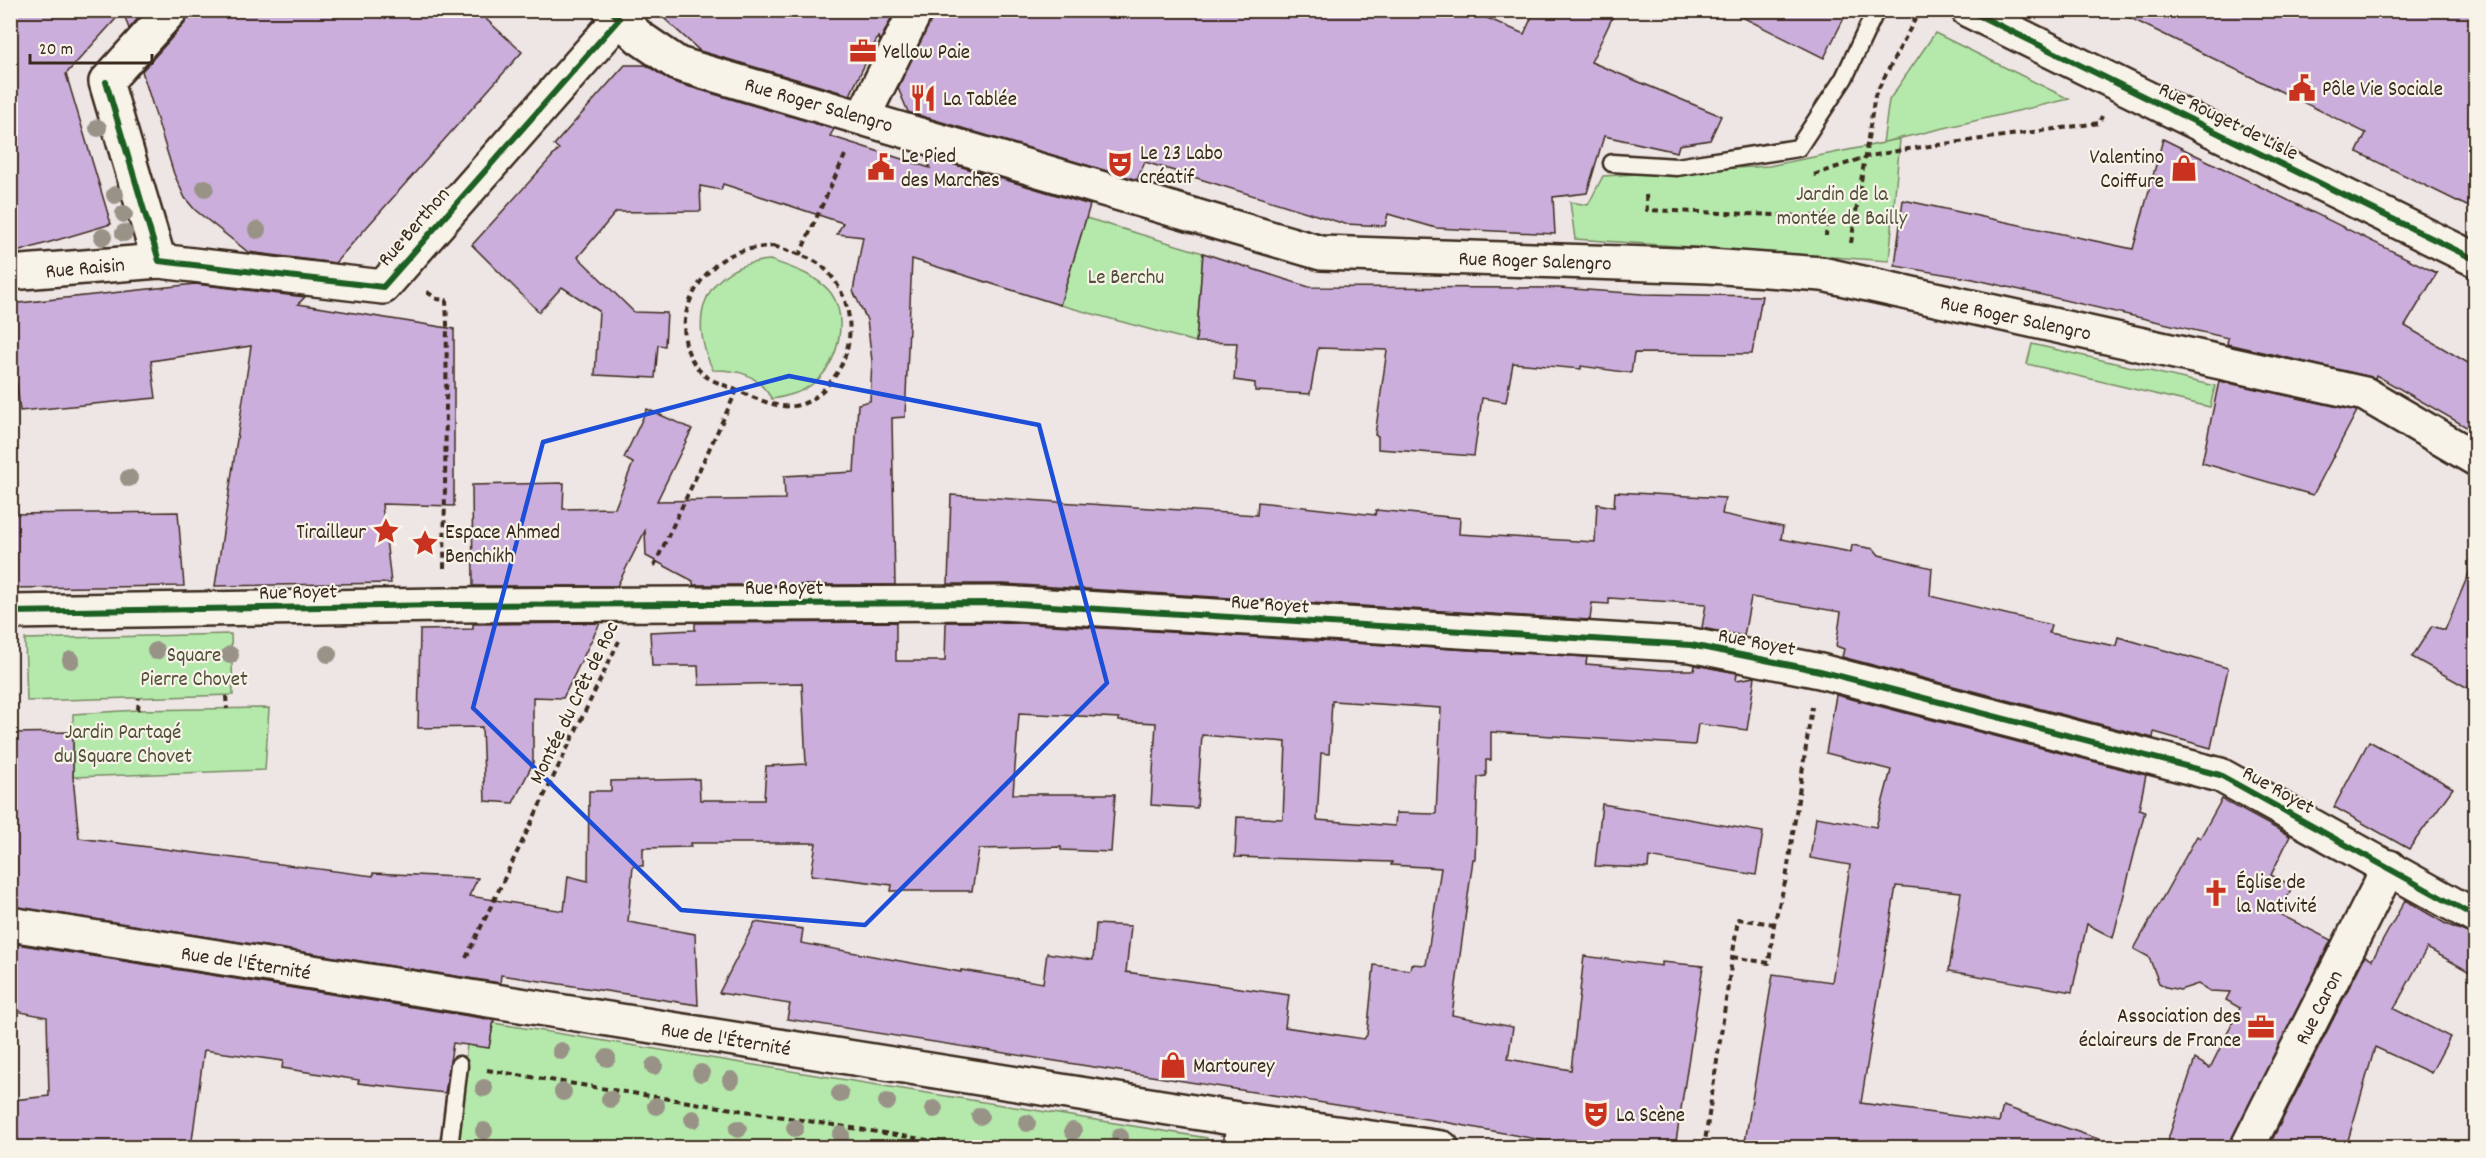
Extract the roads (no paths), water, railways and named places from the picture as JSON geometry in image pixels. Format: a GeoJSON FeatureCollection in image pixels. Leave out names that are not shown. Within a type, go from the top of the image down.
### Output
{"type":"FeatureCollection","features":[{"type":"Feature","properties":{"kind":"street"},"geometry":{"type":"LineString","coordinates":[[159,261],[106,82],[171,10]]}},
{"type":"Feature","properties":{"kind":"street"},"geometry":{"type":"LineString","coordinates":[[863,117],[916,10]]}},
{"type":"Feature","properties":{"kind":"street","name":"Rue Rouget de Lisle"},"geometry":{"type":"LineString","coordinates":[[1968,10],[2475,260]]}},
{"type":"Feature","properties":{"kind":"street","name":"Rue Berthon"},"geometry":{"type":"LineString","coordinates":[[159,261],[383,287],[615,15]]}},
{"type":"Feature","properties":{"kind":"street","name":"Rue Roger Salengro"},"geometry":{"type":"LineString","coordinates":[[615,15],[640,38],[678,64],[1321,253],[1709,266],[1833,277],[2365,394],[2475,459]]}},
{"type":"Feature","properties":{"kind":"street","name":"Rue Raisin"},"geometry":{"type":"LineString","coordinates":[[10,273],[159,261]]}},
{"type":"Feature","properties":{"kind":"street","name":"Rue Royet"},"geometry":{"type":"LineString","coordinates":[[10,612],[637,603],[1002,603],[1691,645],[1820,671],[2220,775],[2475,916]]}},
{"type":"Feature","properties":{"kind":"street","name":"Rue Caron"},"geometry":{"type":"LineString","coordinates":[[2247,1148],[2389,867]]}},
{"type":"Feature","properties":{"kind":"street","name":"Rue de l'Éternité"},"geometry":{"type":"LineString","coordinates":[[10,924],[449,994],[1242,1134],[1442,1148]]}},
{"type":"Feature","properties":{"kind":"lane"},"geometry":{"type":"LineString","coordinates":[[1612,163],[1677,167],[1798,148],[1844,78],[1876,10]]}},
{"type":"Feature","properties":{"kind":"lane"},"geometry":{"type":"LineString","coordinates":[[449,1148],[459,1065]]}},
{"type":"Feature","properties":{"kind":"place","name":"Yellow Paie"},"geometry":{"type":"Point","coordinates":[863,51]}},
{"type":"Feature","properties":{"kind":"place","name":"Pôle Vie Sociale"},"geometry":{"type":"Point","coordinates":[2302,88]}},
{"type":"Feature","properties":{"kind":"place","name":"La Tablée"},"geometry":{"type":"Point","coordinates":[923,98]}},
{"type":"Feature","properties":{"kind":"place","name":"Le 23 Labo créatif"},"geometry":{"type":"Point","coordinates":[1120,164]}},
{"type":"Feature","properties":{"kind":"place","name":"Le Pied des Marches"},"geometry":{"type":"Point","coordinates":[881,167]}},
{"type":"Feature","properties":{"kind":"place","name":"Valentino Coiffure"},"geometry":{"type":"Point","coordinates":[2184,168]}},
{"type":"Feature","properties":{"kind":"place","name":"Tirailleur"},"geometry":{"type":"Point","coordinates":[386,531]}},
{"type":"Feature","properties":{"kind":"place","name":"Espace Ahmed Benchikh"},"geometry":{"type":"Point","coordinates":[425,543]}},
{"type":"Feature","properties":{"kind":"place","name":"Église de la Nativité"},"geometry":{"type":"Point","coordinates":[2216,893]}},
{"type":"Feature","properties":{"kind":"place","name":"Association des éclaireurs de France"},"geometry":{"type":"Point","coordinates":[2261,1027]}},
{"type":"Feature","properties":{"kind":"place","name":"Martourey"},"geometry":{"type":"Point","coordinates":[1173,1065]}},
{"type":"Feature","properties":{"kind":"place","name":"La Scène"},"geometry":{"type":"Point","coordinates":[1596,1114]}},
{"type":"Feature","properties":{"kind":"park label","name":"Jardin de la montée de Bailly"},"geometry":{"type":"Point","coordinates":[1842,205]}},
{"type":"Feature","properties":{"kind":"park label","name":"Le Berchu"},"geometry":{"type":"Point","coordinates":[1126,276]}},
{"type":"Feature","properties":{"kind":"park label","name":"Square Pierre Chovet"},"geometry":{"type":"Point","coordinates":[194,666]}},
{"type":"Feature","properties":{"kind":"park label","name":"Jardin Partagé du Square Chovet"},"geometry":{"type":"Point","coordinates":[123,743]}}]}
